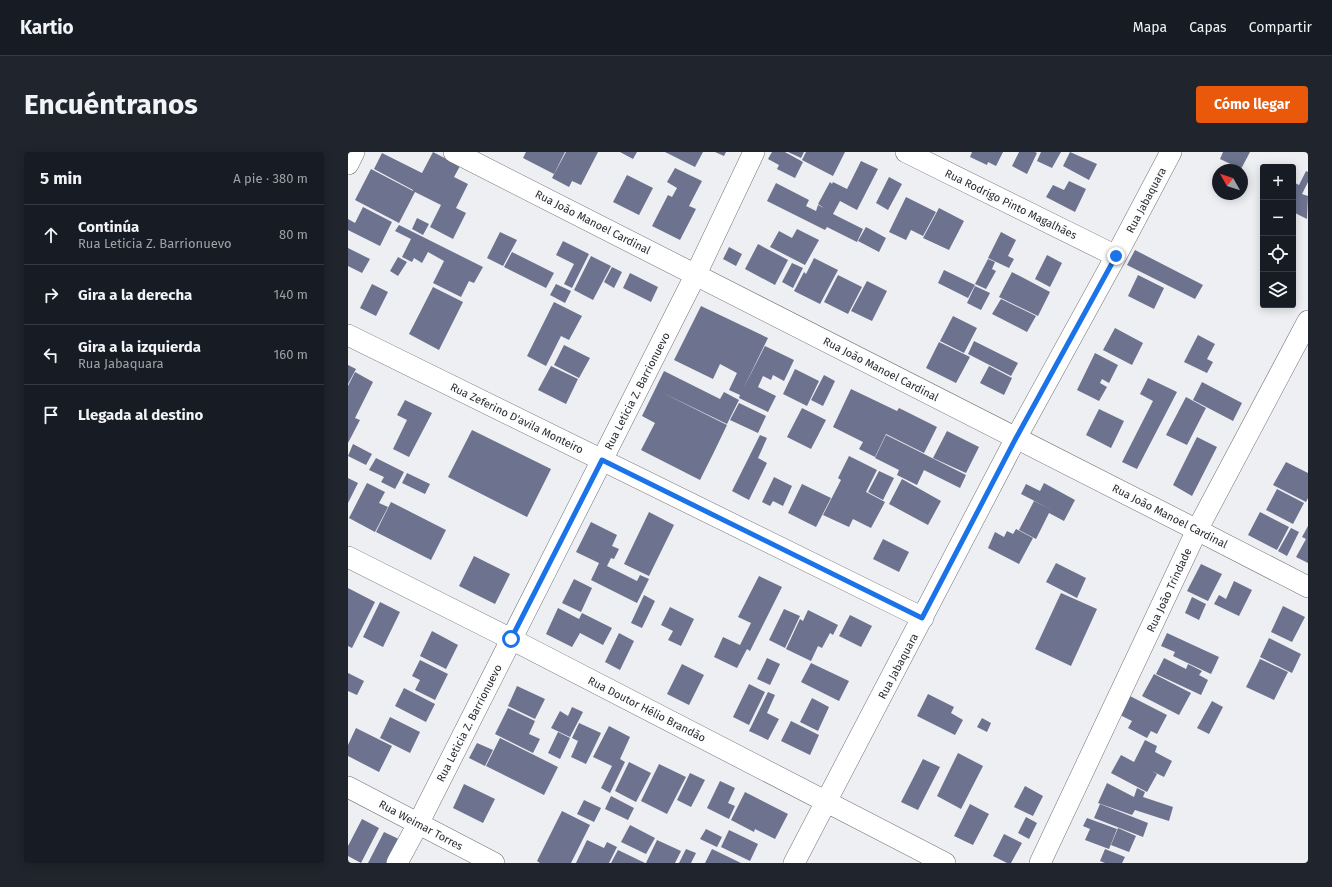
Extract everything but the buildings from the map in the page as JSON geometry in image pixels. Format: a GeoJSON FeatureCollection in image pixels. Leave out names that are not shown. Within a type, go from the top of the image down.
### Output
{"type":"FeatureCollection","features":[{"type":"Feature","properties":{"kind":"street"},"geometry":{"type":"LineString","coordinates":[[348,164],[354,152]]}},
{"type":"Feature","properties":{"kind":"street","name":"Rua João Manoel Cardinal"},"geometry":{"type":"LineString","coordinates":[[454,152],[1308,587]]}},
{"type":"Feature","properties":{"kind":"street","name":"Rua Leticia Z. Barrionuevo"},"geometry":{"type":"LineString","coordinates":[[397,863],[696,274],[754,152]]}},
{"type":"Feature","properties":{"kind":"street","name":"Rua Rodrigo Pinto Magalhães"},"geometry":{"type":"LineString","coordinates":[[906,152],[1116,256]]}},
{"type":"Feature","properties":{"kind":"street","name":"Rua Jabaquara"},"geometry":{"type":"LineString","coordinates":[[794,863],[1016,438],[1171,152]]}},
{"type":"Feature","properties":{"kind":"street","name":"Rua João Trindade"},"geometry":{"type":"LineString","coordinates":[[1040,863],[1197,530],[1308,321]]}},
{"type":"Feature","properties":{"kind":"street","name":"Rua Zeferino D'avila Monteiro"},"geometry":{"type":"LineString","coordinates":[[348,335],[922,618]]}},
{"type":"Feature","properties":{"kind":"street","name":"Rua Doutor Hélio Brandão"},"geometry":{"type":"LineString","coordinates":[[348,557],[511,639],[945,863]]}},
{"type":"Feature","properties":{"kind":"street","name":"Rua Weimar Torres"},"geometry":{"type":"LineString","coordinates":[[348,787],[494,863]]}},
{"type":"Feature","properties":{"kind":"route"},"geometry":{"type":"LineString","coordinates":[[511,639],[602,460],[922,618],[1016,438],[1116,256]]}}]}
